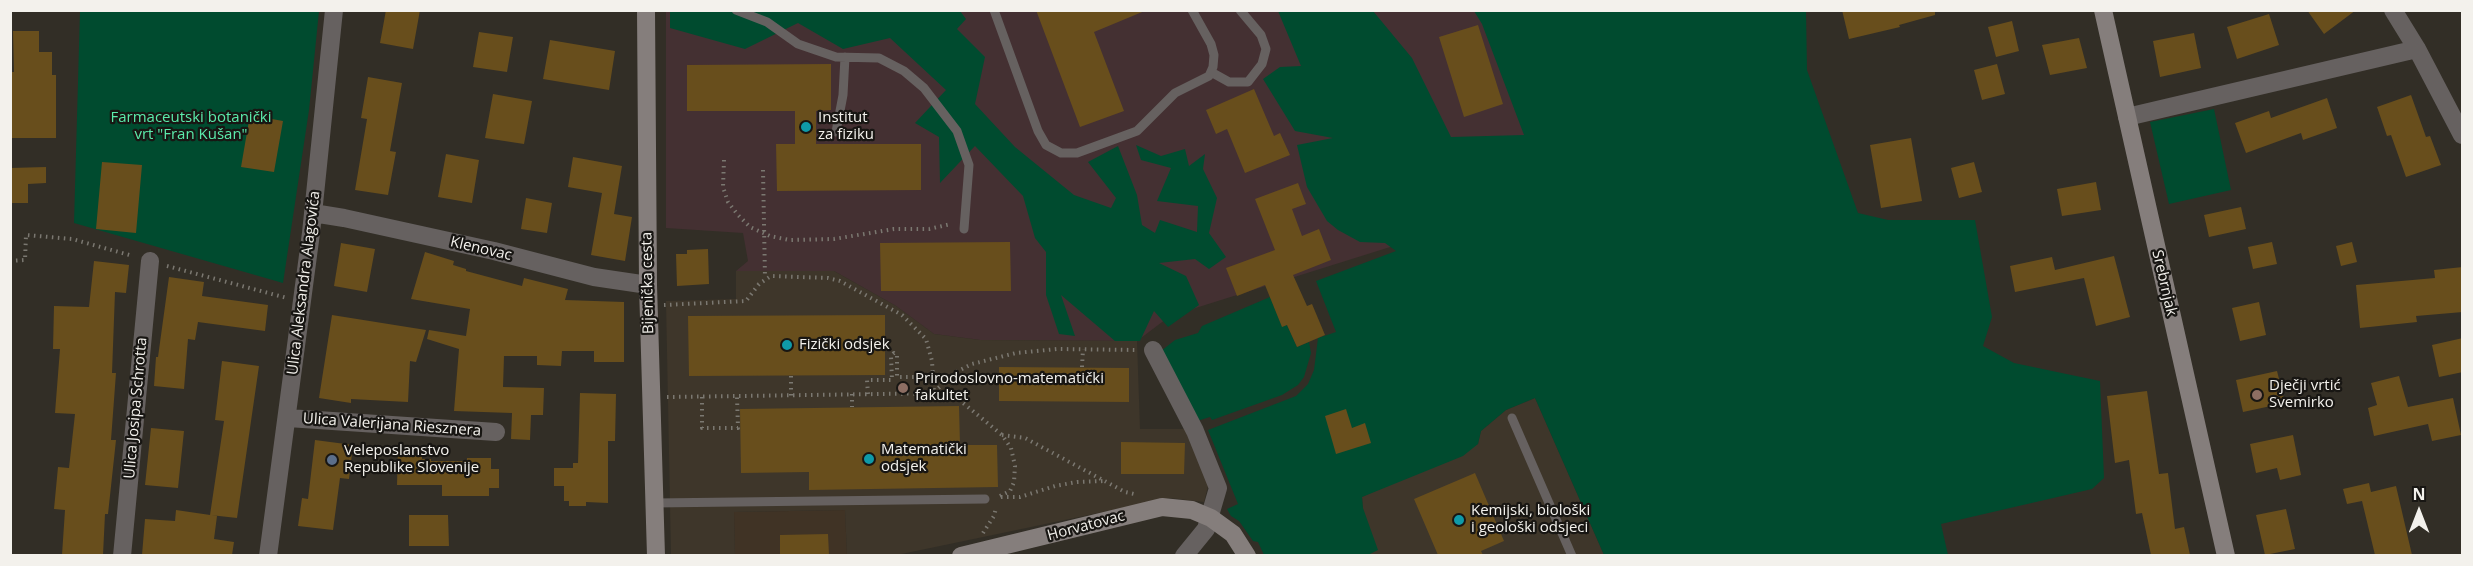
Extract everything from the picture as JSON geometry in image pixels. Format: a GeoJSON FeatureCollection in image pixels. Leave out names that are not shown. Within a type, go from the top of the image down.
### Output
{"type":"FeatureCollection","features":[{"type":"Feature","properties":{"kind":"main road","name":"Srebrnjak"},"geometry":{"type":"LineString","coordinates":[[2103,10],[2226,555]]}},
{"type":"Feature","properties":{"kind":"main road","name":"Bijenička cesta"},"geometry":{"type":"LineString","coordinates":[[647,11],[648,305],[656,555]]}},
{"type":"Feature","properties":{"kind":"main road","name":"Horvatovac"},"geometry":{"type":"LineString","coordinates":[[961,555],[1151,509],[1174,507],[1192,510],[1211,518],[1233,534],[1247,555]]}},
{"type":"Feature","properties":{"kind":"street","name":"Ulica Aleksandra Alagovića"},"geometry":{"type":"LineString","coordinates":[[268,555],[314,213],[334,10]]}},
{"type":"Feature","properties":{"kind":"street"},"geometry":{"type":"LineString","coordinates":[[2393,10],[2417,49],[2463,135]]}},
{"type":"Feature","properties":{"kind":"street"},"geometry":{"type":"LineString","coordinates":[[2127,117],[2417,49]]}},
{"type":"Feature","properties":{"kind":"street","name":"Klenovac"},"geometry":{"type":"LineString","coordinates":[[314,213],[494,251],[594,277],[648,285]]}},
{"type":"Feature","properties":{"kind":"street","name":"Ulica Josipa Schrotta"},"geometry":{"type":"LineString","coordinates":[[122,555],[150,261]]}},
{"type":"Feature","properties":{"kind":"street"},"geometry":{"type":"LineString","coordinates":[[1153,350],[1195,431],[1218,488],[1206,529],[1184,555]]}},
{"type":"Feature","properties":{"kind":"street","name":"Ulica Valerijana Riesznera"},"geometry":{"type":"LineString","coordinates":[[288,418],[496,432]]}},
{"type":"Feature","properties":{"kind":"lane"},"geometry":{"type":"LineString","coordinates":[[736,10],[767,22],[798,44],[836,57],[879,58],[904,71],[924,88],[957,131],[969,165],[964,229]]}},
{"type":"Feature","properties":{"kind":"lane"},"geometry":{"type":"LineString","coordinates":[[994,10],[1038,131],[1046,145],[1061,153],[1077,153],[1137,131],[1175,93],[1209,76],[1214,55],[1211,44],[1192,10]]}},
{"type":"Feature","properties":{"kind":"lane"},"geometry":{"type":"LineString","coordinates":[[1211,72],[1230,82],[1248,82],[1262,64],[1266,49],[1261,35],[1240,10]]}},
{"type":"Feature","properties":{"kind":"lane"},"geometry":{"type":"LineString","coordinates":[[836,132],[843,95],[845,57]]}},
{"type":"Feature","properties":{"kind":"lane"},"geometry":{"type":"LineString","coordinates":[[1512,418],[1572,555]]}},
{"type":"Feature","properties":{"kind":"lane"},"geometry":{"type":"LineString","coordinates":[[654,503],[985,499]]}},
{"type":"Feature","properties":{"kind":"path"},"geometry":{"type":"LineString","coordinates":[[724,160],[723,187],[728,202],[750,227],[765,235],[789,240],[834,239],[894,229],[938,227],[965,217]]}},
{"type":"Feature","properties":{"kind":"path"},"geometry":{"type":"LineString","coordinates":[[648,305],[746,302],[765,278],[763,170]]}},
{"type":"Feature","properties":{"kind":"path"},"geometry":{"type":"LineString","coordinates":[[10,261],[25,260],[26,235],[72,239],[287,298]]}},
{"type":"Feature","properties":{"kind":"path"},"geometry":{"type":"LineString","coordinates":[[765,278],[798,276],[840,281],[902,315],[926,339],[932,361],[934,393]]}},
{"type":"Feature","properties":{"kind":"path"},"geometry":{"type":"LineString","coordinates":[[934,393],[956,372],[985,360],[1017,353],[1083,349],[1153,350]]}},
{"type":"Feature","properties":{"kind":"path"},"geometry":{"type":"LineString","coordinates":[[1082,367],[1083,349]]}},
{"type":"Feature","properties":{"kind":"path"},"geometry":{"type":"LineString","coordinates":[[868,394],[867,380],[892,380],[891,356],[894,353],[897,354],[897,377],[933,377]]}},
{"type":"Feature","properties":{"kind":"path"},"geometry":{"type":"LineString","coordinates":[[791,376],[791,396]]}},
{"type":"Feature","properties":{"kind":"path"},"geometry":{"type":"LineString","coordinates":[[664,397],[951,393],[1002,435],[1011,448],[1015,466],[1014,482],[1010,491],[998,497]]}},
{"type":"Feature","properties":{"kind":"path"},"geometry":{"type":"LineString","coordinates":[[852,394],[852,407]]}},
{"type":"Feature","properties":{"kind":"path"},"geometry":{"type":"LineString","coordinates":[[702,397],[702,428],[738,428],[737,397]]}},
{"type":"Feature","properties":{"kind":"path"},"geometry":{"type":"LineString","coordinates":[[1002,435],[1025,438],[1125,492],[1139,495]]}},
{"type":"Feature","properties":{"kind":"path"},"geometry":{"type":"LineString","coordinates":[[985,499],[1020,497],[1054,486],[1077,482],[1106,481]]}},
{"type":"Feature","properties":{"kind":"path"},"geometry":{"type":"LineString","coordinates":[[979,540],[994,516],[998,497]]}},
{"type":"Feature","properties":{"kind":"shaded area"},"geometry":{"type":"Polygon","coordinates":[[[666,11],[1760,11],[1422,237],[1170,316],[1137,341],[980,340],[934,334],[896,306],[834,271],[736,271],[748,261],[743,233],[666,228],[666,11]]]}},
{"type":"Feature","properties":{"kind":"shaded area","name":"Prirodoslovno-matematički fakultet"},"geometry":{"type":"Polygon","coordinates":[[[736,271],[834,271],[896,306],[934,334],[980,340],[1137,341],[1140,429],[1186,429],[1210,478],[1204,502],[1170,498],[892,556],[847,555],[845,510],[734,512],[735,555],[671,555],[666,301],[736,299],[736,271]]]}},
{"type":"Feature","properties":{"kind":"shaded area"},"geometry":{"type":"Polygon","coordinates":[[[1535,398],[1604,555],[1264,556],[1363,508],[1362,497],[1478,444],[1481,431],[1506,410],[1535,398]]]}},
{"type":"Feature","properties":{"kind":"shaded area"},"geometry":{"type":"Polygon","coordinates":[[[845,510],[847,555],[735,555],[734,512],[845,510]]]}},
{"type":"Feature","properties":{"kind":"green space","name":"Farmaceutski botanički vrt \"Fran Kušan\""},"geometry":{"type":"Polygon","coordinates":[[[80,11],[319,11],[309,110],[283,283],[74,223],[80,11]]]}},
{"type":"Feature","properties":{"kind":"green space"},"geometry":{"type":"Polygon","coordinates":[[[670,11],[960,11],[966,19],[957,29],[985,57],[975,104],[1015,147],[1074,195],[1111,208],[1116,198],[1088,162],[1118,146],[1137,195],[1142,225],[1155,233],[1160,220],[1197,232],[1198,206],[1157,201],[1171,168],[1141,160],[1136,145],[1161,156],[1185,149],[1189,166],[1205,154],[1203,169],[1217,198],[1209,233],[1226,257],[1209,269],[1195,259],[1159,263],[1186,276],[1199,305],[1168,327],[1154,311],[1140,341],[1115,341],[1061,295],[1075,336],[1059,334],[1046,295],[1046,252],[1035,238],[1023,196],[975,146],[940,183],[939,137],[915,123],[946,90],[890,38],[843,49],[798,23],[745,49],[670,28],[670,11]]]}},
{"type":"Feature","properties":{"kind":"green space"},"geometry":{"type":"Polygon","coordinates":[[[1278,11],[1373,11],[1412,58],[1451,137],[1524,135],[1482,24],[1474,11],[1806,11],[1807,70],[1858,213],[1888,220],[1975,220],[1992,317],[1983,346],[2014,363],[2100,381],[2104,478],[2092,489],[1941,524],[1948,555],[1604,555],[1535,398],[1506,410],[1481,431],[1478,444],[1463,456],[1362,497],[1363,508],[1378,550],[1366,556],[1264,555],[1258,542],[1253,541],[1227,509],[1238,504],[1208,430],[1296,396],[1308,384],[1314,370],[1318,338],[1336,332],[1316,281],[1396,251],[1385,243],[1360,242],[1338,230],[1327,221],[1307,187],[1297,145],[1333,138],[1295,131],[1263,79],[1280,67],[1301,66],[1278,11]]]}},
{"type":"Feature","properties":{"kind":"green space"},"geometry":{"type":"Polygon","coordinates":[[[2214,109],[2231,190],[2169,204],[2150,122],[2214,109]]]}},
{"type":"Feature","properties":{"kind":"green space"},"geometry":{"type":"Polygon","coordinates":[[[1270,297],[1282,326],[1287,325],[1297,347],[1309,342],[1311,353],[1304,377],[1298,385],[1282,395],[1212,420],[1210,417],[1197,421],[1161,351],[1175,340],[1198,333],[1202,326],[1270,297]]]}},
{"type":"Feature","properties":{"kind":"building"},"geometry":{"type":"Polygon","coordinates":[[[386,10],[420,10],[413,49],[380,43],[386,10]]]}},
{"type":"Feature","properties":{"kind":"building"},"geometry":{"type":"Polygon","coordinates":[[[1036,10],[1147,10],[1094,32],[1124,111],[1080,127],[1036,10]]]}},
{"type":"Feature","properties":{"kind":"building"},"geometry":{"type":"Polygon","coordinates":[[[1842,10],[1935,10],[1935,15],[1899,25],[1900,27],[1849,39],[1842,10]]]}},
{"type":"Feature","properties":{"kind":"building"},"geometry":{"type":"Polygon","coordinates":[[[2307,10],[2356,10],[2324,34],[2307,10]]]}},
{"type":"Feature","properties":{"kind":"building"},"geometry":{"type":"Polygon","coordinates":[[[2269,14],[2279,45],[2237,59],[2227,27],[2269,14]]]}},
{"type":"Feature","properties":{"kind":"building"},"geometry":{"type":"Polygon","coordinates":[[[2012,21],[2019,51],[1996,57],[1988,27],[2012,21]]]}},
{"type":"Feature","properties":{"kind":"building"},"geometry":{"type":"Polygon","coordinates":[[[1478,25],[1503,104],[1464,117],[1439,37],[1478,25]]]}},
{"type":"Feature","properties":{"kind":"building"},"geometry":{"type":"Polygon","coordinates":[[[13,31],[39,31],[39,52],[52,52],[52,75],[56,75],[56,138],[10,138],[10,72],[14,72],[13,31]]]}},
{"type":"Feature","properties":{"kind":"building"},"geometry":{"type":"Polygon","coordinates":[[[479,32],[513,37],[507,72],[473,67],[479,32]]]}},
{"type":"Feature","properties":{"kind":"building"},"geometry":{"type":"Polygon","coordinates":[[[2194,33],[2201,68],[2160,77],[2153,41],[2194,33]]]}},
{"type":"Feature","properties":{"kind":"building"},"geometry":{"type":"Polygon","coordinates":[[[2079,38],[2087,68],[2050,75],[2042,45],[2079,38]]]}},
{"type":"Feature","properties":{"kind":"building"},"geometry":{"type":"Polygon","coordinates":[[[550,40],[615,51],[609,90],[543,79],[550,40]]]}},
{"type":"Feature","properties":{"kind":"building","name":"Institut za fiziku"},"geometry":{"type":"Polygon","coordinates":[[[831,64],[831,110],[816,111],[816,144],[921,144],[921,190],[777,191],[776,144],[795,144],[795,111],[687,111],[687,65],[831,64]]]}},
{"type":"Feature","properties":{"kind":"building"},"geometry":{"type":"Polygon","coordinates":[[[1997,64],[2005,94],[1982,100],[1974,70],[1997,64]]]}},
{"type":"Feature","properties":{"kind":"building"},"geometry":{"type":"Polygon","coordinates":[[[368,77],[402,83],[390,151],[396,152],[388,195],[355,190],[367,119],[361,118],[368,77]]]}},
{"type":"Feature","properties":{"kind":"building"},"geometry":{"type":"Polygon","coordinates":[[[1254,89],[1274,136],[1280,133],[1290,155],[1245,173],[1227,129],[1216,134],[1206,110],[1254,89]]]}},
{"type":"Feature","properties":{"kind":"building"},"geometry":{"type":"Polygon","coordinates":[[[493,94],[532,101],[524,144],[485,138],[493,94]]]}},
{"type":"Feature","properties":{"kind":"building"},"geometry":{"type":"Polygon","coordinates":[[[2411,95],[2426,137],[2430,136],[2441,165],[2406,177],[2391,135],[2387,136],[2377,107],[2411,95]]]}},
{"type":"Feature","properties":{"kind":"building"},"geometry":{"type":"Polygon","coordinates":[[[2327,98],[2337,128],[2303,140],[2301,133],[2246,153],[2235,123],[2269,111],[2271,118],[2327,98]]]}},
{"type":"Feature","properties":{"kind":"building"},"geometry":{"type":"Polygon","coordinates":[[[250,115],[283,121],[274,172],[241,167],[250,115]]]}},
{"type":"Feature","properties":{"kind":"building"},"geometry":{"type":"Polygon","coordinates":[[[1911,138],[1922,201],[1881,208],[1870,145],[1911,138]]]}},
{"type":"Feature","properties":{"kind":"building"},"geometry":{"type":"Polygon","coordinates":[[[446,154],[479,160],[472,203],[438,197],[446,154]]]}},
{"type":"Feature","properties":{"kind":"building"},"geometry":{"type":"Polygon","coordinates":[[[573,157],[622,166],[614,214],[632,217],[625,261],[591,255],[602,193],[568,187],[573,157]]]}},
{"type":"Feature","properties":{"kind":"building"},"geometry":{"type":"Polygon","coordinates":[[[102,162],[142,165],[136,233],[96,229],[102,162]]]}},
{"type":"Feature","properties":{"kind":"building"},"geometry":{"type":"Polygon","coordinates":[[[1974,162],[1982,192],[1959,198],[1951,168],[1974,162]]]}},
{"type":"Feature","properties":{"kind":"building"},"geometry":{"type":"Polygon","coordinates":[[[46,167],[46,183],[28,184],[28,203],[10,203],[10,168],[46,167]]]}},
{"type":"Feature","properties":{"kind":"building"},"geometry":{"type":"Polygon","coordinates":[[[2096,182],[2101,210],[2062,216],[2057,189],[2096,182]]]}},
{"type":"Feature","properties":{"kind":"building"},"geometry":{"type":"Polygon","coordinates":[[[1298,183],[1306,204],[1292,209],[1302,236],[1319,229],[1331,260],[1293,275],[1307,306],[1312,304],[1325,335],[1297,347],[1287,325],[1282,327],[1265,285],[1237,296],[1226,268],[1275,250],[1255,199],[1298,183]]]}},
{"type":"Feature","properties":{"kind":"building"},"geometry":{"type":"Polygon","coordinates":[[[526,198],[552,203],[547,233],[521,229],[526,198]]]}},
{"type":"Feature","properties":{"kind":"building"},"geometry":{"type":"Polygon","coordinates":[[[2241,207],[2246,229],[2209,237],[2204,215],[2241,207]]]}},
{"type":"Feature","properties":{"kind":"building"},"geometry":{"type":"Polygon","coordinates":[[[1010,242],[1011,291],[881,291],[880,243],[1010,242]]]}},
{"type":"Feature","properties":{"kind":"building"},"geometry":{"type":"Polygon","coordinates":[[[2272,242],[2277,264],[2253,269],[2248,247],[2272,242]]]}},
{"type":"Feature","properties":{"kind":"building"},"geometry":{"type":"Polygon","coordinates":[[[2352,242],[2357,262],[2341,266],[2336,246],[2352,242]]]}},
{"type":"Feature","properties":{"kind":"building"},"geometry":{"type":"Polygon","coordinates":[[[341,243],[375,249],[367,292],[334,286],[341,243]]]}},
{"type":"Feature","properties":{"kind":"building"},"geometry":{"type":"Polygon","coordinates":[[[708,249],[709,284],[677,286],[676,254],[687,254],[687,250],[708,249]]]}},
{"type":"Feature","properties":{"kind":"building"},"geometry":{"type":"Polygon","coordinates":[[[425,252],[454,261],[453,265],[466,269],[466,271],[522,286],[524,278],[568,289],[565,300],[624,302],[624,362],[594,362],[594,351],[562,351],[561,366],[537,365],[537,356],[504,356],[503,387],[544,388],[543,415],[531,415],[530,440],[511,439],[512,413],[454,411],[459,349],[427,339],[429,330],[466,336],[470,309],[411,299],[425,252]]]}},
{"type":"Feature","properties":{"kind":"building"},"geometry":{"type":"Polygon","coordinates":[[[2114,256],[2130,317],[2096,326],[2084,278],[2015,292],[2010,266],[2052,257],[2055,270],[2114,256]]]}},
{"type":"Feature","properties":{"kind":"building"},"geometry":{"type":"Polygon","coordinates":[[[94,261],[129,265],[126,293],[115,292],[112,373],[116,373],[111,440],[116,440],[108,514],[105,514],[103,555],[62,555],[65,510],[54,509],[58,467],[69,468],[75,414],[55,413],[60,349],[53,349],[54,306],[89,307],[94,261]]]}},
{"type":"Feature","properties":{"kind":"building"},"geometry":{"type":"Polygon","coordinates":[[[2463,267],[2463,312],[2416,316],[2417,322],[2360,328],[2356,285],[2435,278],[2434,270],[2463,267]]]}},
{"type":"Feature","properties":{"kind":"building"},"geometry":{"type":"Polygon","coordinates":[[[169,277],[204,282],[202,296],[268,305],[265,331],[198,322],[195,340],[188,339],[184,389],[154,386],[156,357],[158,357],[169,277]]]}},
{"type":"Feature","properties":{"kind":"building"},"geometry":{"type":"Polygon","coordinates":[[[2259,302],[2266,335],[2240,341],[2232,308],[2259,302]]]}},
{"type":"Feature","properties":{"kind":"building"},"geometry":{"type":"Polygon","coordinates":[[[332,315],[426,330],[416,362],[410,361],[408,402],[351,399],[351,403],[319,398],[332,315]]]}},
{"type":"Feature","properties":{"kind":"building","name":"Fizički odsjek"},"geometry":{"type":"Polygon","coordinates":[[[885,315],[885,375],[689,376],[688,316],[885,315]]]}},
{"type":"Feature","properties":{"kind":"building"},"geometry":{"type":"Polygon","coordinates":[[[2463,338],[2463,372],[2439,377],[2432,345],[2463,338]]]}},
{"type":"Feature","properties":{"kind":"building"},"geometry":{"type":"Polygon","coordinates":[[[222,361],[259,366],[237,518],[210,515],[224,421],[215,420],[222,361]]]}},
{"type":"Feature","properties":{"kind":"building"},"geometry":{"type":"Polygon","coordinates":[[[999,367],[1129,368],[1129,402],[999,401],[999,367]]]}},
{"type":"Feature","properties":{"kind":"building"},"geometry":{"type":"Polygon","coordinates":[[[2277,371],[2285,403],[2243,412],[2236,380],[2277,371]]]}},
{"type":"Feature","properties":{"kind":"building"},"geometry":{"type":"Polygon","coordinates":[[[2399,376],[2408,407],[2453,398],[2461,435],[2432,441],[2428,424],[2374,436],[2368,408],[2377,405],[2371,383],[2399,376]]]}},
{"type":"Feature","properties":{"kind":"building"},"geometry":{"type":"Polygon","coordinates":[[[2147,391],[2159,474],[2168,473],[2175,529],[2184,527],[2190,555],[2151,555],[2142,513],[2136,514],[2129,460],[2115,463],[2107,396],[2147,391]]]}},
{"type":"Feature","properties":{"kind":"building"},"geometry":{"type":"Polygon","coordinates":[[[580,393],[616,394],[615,441],[608,441],[608,503],[586,502],[586,506],[569,506],[569,501],[564,501],[564,486],[554,486],[554,468],[573,468],[573,463],[578,463],[580,393]]]}},
{"type":"Feature","properties":{"kind":"building","name":"Matematički odsjek"},"geometry":{"type":"Polygon","coordinates":[[[959,406],[960,445],[997,445],[998,487],[809,490],[809,472],[741,473],[740,409],[959,406]]]}},
{"type":"Feature","properties":{"kind":"building"},"geometry":{"type":"Polygon","coordinates":[[[1346,409],[1352,428],[1365,423],[1371,443],[1336,454],[1325,416],[1346,409]]]}},
{"type":"Feature","properties":{"kind":"building"},"geometry":{"type":"Polygon","coordinates":[[[151,428],[184,431],[178,488],[145,485],[151,428]]]}},
{"type":"Feature","properties":{"kind":"building"},"geometry":{"type":"Polygon","coordinates":[[[2293,435],[2301,475],[2280,480],[2277,468],[2256,473],[2250,444],[2293,435]]]}},
{"type":"Feature","properties":{"kind":"building"},"geometry":{"type":"Polygon","coordinates":[[[315,440],[353,445],[349,479],[340,478],[333,530],[298,526],[302,498],[308,499],[315,440]]]}},
{"type":"Feature","properties":{"kind":"building"},"geometry":{"type":"Polygon","coordinates":[[[1121,442],[1185,443],[1184,474],[1121,474],[1121,442]]]}},
{"type":"Feature","properties":{"kind":"building"},"geometry":{"type":"Polygon","coordinates":[[[398,448],[422,448],[422,459],[431,459],[431,461],[491,458],[491,469],[499,469],[499,488],[489,488],[489,496],[442,496],[442,485],[397,485],[398,448]]]}},
{"type":"Feature","properties":{"kind":"building","name":"Kemijski, biološki i geološki odsjeci"},"geometry":{"type":"Polygon","coordinates":[[[1475,473],[1504,541],[1481,551],[1483,555],[1438,555],[1414,499],[1475,473]]]}},
{"type":"Feature","properties":{"kind":"building"},"geometry":{"type":"Polygon","coordinates":[[[2369,483],[2371,492],[2396,486],[2412,555],[2375,555],[2362,501],[2347,504],[2343,489],[2369,483]]]}},
{"type":"Feature","properties":{"kind":"building"},"geometry":{"type":"Polygon","coordinates":[[[2286,509],[2295,549],[2265,555],[2256,515],[2286,509]]]}},
{"type":"Feature","properties":{"kind":"building"},"geometry":{"type":"Polygon","coordinates":[[[176,510],[217,516],[214,539],[234,542],[232,555],[142,555],[145,519],[175,521],[176,510]]]}},
{"type":"Feature","properties":{"kind":"building"},"geometry":{"type":"Polygon","coordinates":[[[409,515],[448,515],[449,546],[409,546],[409,515]]]}},
{"type":"Feature","properties":{"kind":"building"},"geometry":{"type":"Polygon","coordinates":[[[828,534],[829,555],[780,555],[780,535],[828,534]]]}},
{"type":"Feature","properties":{"kind":"place","name":"Institut za fiziku"},"geometry":{"type":"Point","coordinates":[806,127]}},
{"type":"Feature","properties":{"kind":"place","name":"Fizički odsjek"},"geometry":{"type":"Point","coordinates":[787,345]}},
{"type":"Feature","properties":{"kind":"place","name":"Prirodoslovno-matematički fakultet"},"geometry":{"type":"Point","coordinates":[903,388]}},
{"type":"Feature","properties":{"kind":"place","name":"Dječji vrtić Svemirko"},"geometry":{"type":"Point","coordinates":[2257,395]}},
{"type":"Feature","properties":{"kind":"place","name":"Matematički odsjek"},"geometry":{"type":"Point","coordinates":[869,459]}},
{"type":"Feature","properties":{"kind":"place","name":"Veleposlanstvo Republike Slovenije"},"geometry":{"type":"Point","coordinates":[332,460]}},
{"type":"Feature","properties":{"kind":"place","name":"Kemijski, biološki i geološki odsjeci"},"geometry":{"type":"Point","coordinates":[1459,520]}}]}
